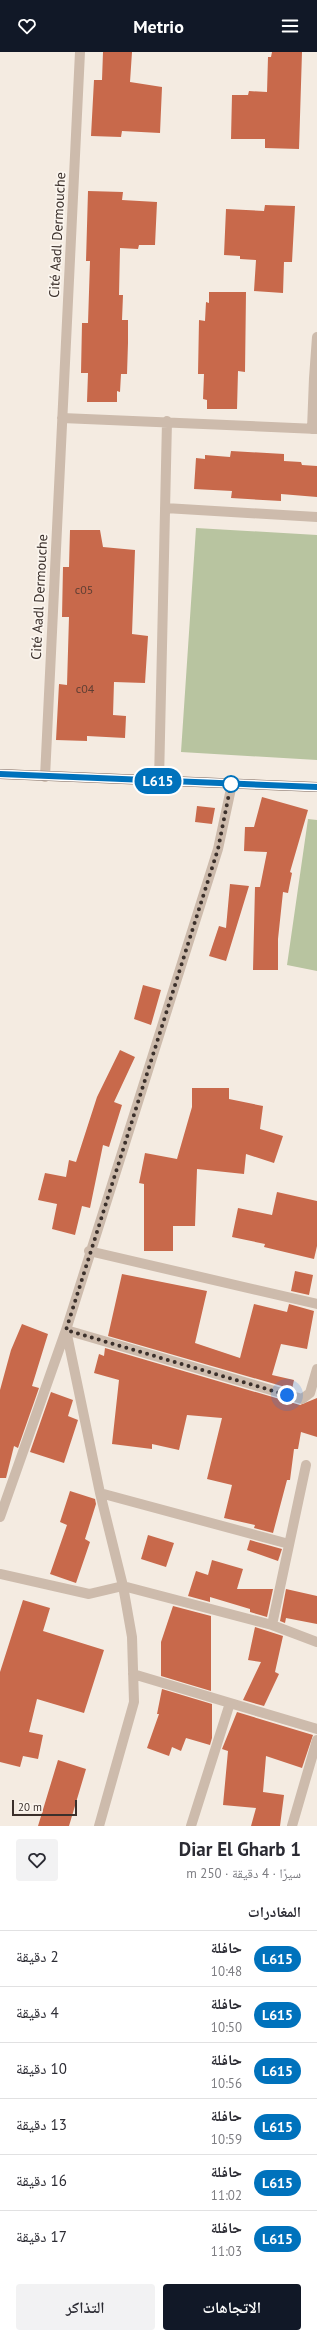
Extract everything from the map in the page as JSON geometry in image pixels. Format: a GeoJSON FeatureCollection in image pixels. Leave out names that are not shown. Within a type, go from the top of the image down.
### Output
{"type":"FeatureCollection","features":[{"type":"Feature","properties":{"kind":"main road"},"geometry":{"type":"LineString","coordinates":[[0,774],[317,787]]}},
{"type":"Feature","properties":{"kind":"street","name":"Cité Aadl Dermouche"},"geometry":{"type":"LineString","coordinates":[[45,777],[80,52]]}},
{"type":"Feature","properties":{"kind":"street"},"geometry":{"type":"LineString","coordinates":[[62,418],[167,421],[315,429],[317,338]]}},
{"type":"Feature","properties":{"kind":"street"},"geometry":{"type":"LineString","coordinates":[[159,781],[167,421]]}},
{"type":"Feature","properties":{"kind":"street"},"geometry":{"type":"LineString","coordinates":[[165,508],[317,516]]}},
{"type":"Feature","properties":{"kind":"street"},"geometry":{"type":"LineString","coordinates":[[0,1517],[66,1330],[89,1251],[218,849],[232,784]]}},
{"type":"Feature","properties":{"kind":"street"},"geometry":{"type":"LineString","coordinates":[[89,1251],[317,1303]]}},
{"type":"Feature","properties":{"kind":"street"},"geometry":{"type":"LineString","coordinates":[[66,1330],[302,1399],[310,1393],[317,1369]]}},
{"type":"Feature","properties":{"kind":"street"},"geometry":{"type":"LineString","coordinates":[[66,1330],[132,1637],[134,1702],[99,1826]]}},
{"type":"Feature","properties":{"kind":"street"},"geometry":{"type":"LineString","coordinates":[[272,1625],[306,1465]]}},
{"type":"Feature","properties":{"kind":"street"},"geometry":{"type":"LineString","coordinates":[[100,1493],[289,1544]]}},
{"type":"Feature","properties":{"kind":"street"},"geometry":{"type":"LineString","coordinates":[[0,1574],[89,1594],[122,1586],[272,1625],[317,1642]]}},
{"type":"Feature","properties":{"kind":"street"},"geometry":{"type":"LineString","coordinates":[[133,1674],[317,1729]]}},
{"type":"Feature","properties":{"kind":"street"},"geometry":{"type":"LineString","coordinates":[[191,1826],[230,1703]]}},
{"type":"Feature","properties":{"kind":"street"},"geometry":{"type":"LineString","coordinates":[[292,1826],[317,1740]]}},
{"type":"Feature","properties":{"kind":"green space"},"geometry":{"type":"Polygon","coordinates":[[[196,528],[317,535],[317,760],[181,752],[196,528]]]}},
{"type":"Feature","properties":{"kind":"green space"},"geometry":{"type":"Polygon","coordinates":[[[308,819],[317,820],[317,971],[287,965],[308,819]]]}},
{"type":"Feature","properties":{"kind":"building"},"geometry":{"type":"Polygon","coordinates":[[[103,52],[132,52],[130,82],[162,87],[160,133],[122,131],[121,137],[91,136],[94,80],[102,80],[103,52]]]}},
{"type":"Feature","properties":{"kind":"building"},"geometry":{"type":"Polygon","coordinates":[[[272,52],[302,52],[299,149],[265,148],[265,139],[231,139],[232,95],[248,95],[249,91],[267,92],[268,57],[271,57],[272,52]]]}},
{"type":"Feature","properties":{"kind":"building"},"geometry":{"type":"Polygon","coordinates":[[[88,191],[123,192],[122,200],[157,202],[155,245],[139,245],[138,249],[120,248],[119,295],[123,295],[122,320],[128,320],[128,343],[127,374],[121,374],[120,392],[117,391],[117,402],[87,402],[88,373],[81,373],[82,323],[88,323],[90,261],[86,261],[88,191]]]}},
{"type":"Feature","properties":{"kind":"building"},"geometry":{"type":"Polygon","coordinates":[[[265,205],[295,206],[292,262],[284,262],[283,293],[254,291],[256,260],[240,259],[240,256],[224,255],[226,209],[264,211],[265,205]]]}},
{"type":"Feature","properties":{"kind":"building"},"geometry":{"type":"Polygon","coordinates":[[[209,292],[246,292],[245,372],[238,371],[237,409],[207,409],[207,400],[203,399],[204,374],[198,374],[199,320],[205,321],[206,302],[209,303],[209,292]]]}},
{"type":"Feature","properties":{"kind":"building"},"geometry":{"type":"Polygon","coordinates":[[[231,451],[284,454],[284,461],[301,462],[302,465],[317,466],[317,497],[281,494],[281,501],[231,498],[232,491],[194,489],[196,458],[205,459],[205,455],[230,457],[231,451]]]}},
{"type":"Feature","properties":{"kind":"building"},"geometry":{"type":"Polygon","coordinates":[[[70,530],[100,530],[103,547],[135,550],[132,634],[148,636],[145,683],[114,682],[113,715],[126,716],[125,738],[87,736],[87,741],[56,740],[59,684],[67,685],[69,617],[62,617],[63,567],[69,567],[70,530]]]}},
{"type":"Feature","properties":{"kind":"building"},"geometry":{"type":"Polygon","coordinates":[[[262,797],[308,810],[290,872],[292,873],[288,893],[283,892],[278,939],[278,970],[253,970],[255,887],[260,887],[267,852],[244,851],[245,827],[254,827],[262,797]]]}},
{"type":"Feature","properties":{"kind":"building"},"geometry":{"type":"Polygon","coordinates":[[[197,806],[215,808],[212,824],[195,822],[197,806]]]}},
{"type":"Feature","properties":{"kind":"building"},"geometry":{"type":"Polygon","coordinates":[[[230,884],[249,886],[226,961],[209,956],[219,926],[226,928],[230,884]]]}},
{"type":"Feature","properties":{"kind":"building"},"geometry":{"type":"Polygon","coordinates":[[[143,985],[161,990],[151,1025],[134,1019],[143,985]]]}},
{"type":"Feature","properties":{"kind":"building"},"geometry":{"type":"Polygon","coordinates":[[[120,1050],[135,1057],[114,1102],[122,1105],[109,1147],[103,1145],[90,1208],[82,1206],[75,1235],[52,1229],[57,1204],[38,1200],[45,1173],[66,1177],[69,1160],[76,1162],[97,1097],[120,1050]]]}},
{"type":"Feature","properties":{"kind":"building"},"geometry":{"type":"Polygon","coordinates":[[[192,1088],[229,1088],[229,1099],[263,1106],[260,1129],[283,1136],[274,1163],[246,1154],[244,1174],[197,1169],[195,1226],[173,1226],[173,1251],[144,1251],[144,1184],[139,1183],[145,1153],[177,1159],[192,1107],[192,1088]]]}},
{"type":"Feature","properties":{"kind":"building"},"geometry":{"type":"Polygon","coordinates":[[[277,1192],[317,1201],[317,1246],[314,1259],[264,1247],[265,1244],[232,1237],[238,1208],[272,1215],[277,1192]]]}},
{"type":"Feature","properties":{"kind":"building"},"geometry":{"type":"Polygon","coordinates":[[[295,1271],[313,1275],[309,1295],[291,1291],[295,1271]]]}},
{"type":"Feature","properties":{"kind":"building"},"geometry":{"type":"Polygon","coordinates":[[[122,1274],[207,1291],[195,1343],[240,1358],[254,1304],[287,1312],[289,1304],[314,1311],[307,1349],[281,1344],[272,1375],[294,1380],[292,1389],[108,1336],[122,1274]]]}},
{"type":"Feature","properties":{"kind":"building"},"geometry":{"type":"Polygon","coordinates":[[[22,1324],[48,1334],[32,1386],[39,1388],[18,1448],[14,1446],[6,1478],[0,1478],[0,1390],[11,1350],[22,1324]]]}},
{"type":"Feature","properties":{"kind":"building"},"geometry":{"type":"Polygon","coordinates":[[[105,1348],[300,1405],[317,1398],[317,1437],[301,1432],[298,1449],[294,1449],[290,1480],[287,1480],[273,1533],[254,1528],[255,1525],[224,1518],[232,1485],[207,1479],[222,1418],[187,1415],[179,1450],[152,1444],[152,1449],[112,1444],[119,1380],[94,1373],[99,1354],[104,1356],[105,1348]]]}},
{"type":"Feature","properties":{"kind":"building"},"geometry":{"type":"Polygon","coordinates":[[[51,1392],[73,1400],[68,1416],[78,1420],[64,1463],[30,1452],[51,1392]]]}},
{"type":"Feature","properties":{"kind":"building"},"geometry":{"type":"Polygon","coordinates":[[[70,1491],[95,1499],[96,1504],[85,1539],[90,1542],[76,1583],[50,1574],[67,1525],[60,1522],[70,1491]]]}},
{"type":"Feature","properties":{"kind":"building"},"geometry":{"type":"Polygon","coordinates":[[[148,1535],[174,1543],[166,1567],[141,1559],[148,1535]]]}},
{"type":"Feature","properties":{"kind":"building"},"geometry":{"type":"Polygon","coordinates":[[[250,1540],[282,1549],[278,1561],[247,1550],[250,1540]]]}},
{"type":"Feature","properties":{"kind":"building"},"geometry":{"type":"Polygon","coordinates":[[[212,1560],[243,1569],[237,1589],[273,1589],[267,1617],[250,1612],[250,1609],[210,1597],[210,1602],[188,1596],[196,1571],[208,1575],[212,1560]]]}},
{"type":"Feature","properties":{"kind":"building"},"geometry":{"type":"Polygon","coordinates":[[[286,1589],[317,1596],[317,1624],[286,1618],[285,1623],[280,1621],[286,1589]]]}},
{"type":"Feature","properties":{"kind":"building"},"geometry":{"type":"Polygon","coordinates":[[[23,1600],[50,1608],[43,1631],[104,1650],[84,1713],[37,1699],[29,1732],[43,1735],[38,1759],[23,1756],[20,1767],[0,1762],[0,1672],[23,1600]]]}},
{"type":"Feature","properties":{"kind":"building"},"geometry":{"type":"Polygon","coordinates":[[[173,1606],[211,1616],[211,1691],[161,1676],[161,1642],[173,1606]]]}},
{"type":"Feature","properties":{"kind":"building"},"geometry":{"type":"Polygon","coordinates":[[[255,1627],[283,1636],[275,1672],[279,1674],[264,1706],[243,1700],[261,1662],[248,1660],[255,1627]]]}},
{"type":"Feature","properties":{"kind":"building"},"geometry":{"type":"Polygon","coordinates":[[[162,1689],[212,1704],[212,1738],[210,1745],[186,1738],[181,1751],[172,1747],[169,1756],[147,1748],[159,1714],[157,1714],[162,1689]]]}},
{"type":"Feature","properties":{"kind":"building"},"geometry":{"type":"Polygon","coordinates":[[[237,1712],[313,1735],[302,1768],[266,1756],[263,1792],[284,1795],[280,1826],[251,1826],[256,1808],[223,1805],[228,1751],[222,1749],[237,1712]]]}},
{"type":"Feature","properties":{"kind":"building"},"geometry":{"type":"Polygon","coordinates":[[[58,1760],[86,1769],[69,1826],[38,1826],[58,1760]]]}},
{"type":"Feature","properties":{"kind":"bus line","name":"L615"},"geometry":{"type":"LineString","coordinates":[[0,774],[317,787]]}},
{"type":"Feature","properties":{"kind":"route"},"geometry":{"type":"LineString","coordinates":[[231,784],[218,849],[89,1251],[66,1330],[287,1395]]}}]}
